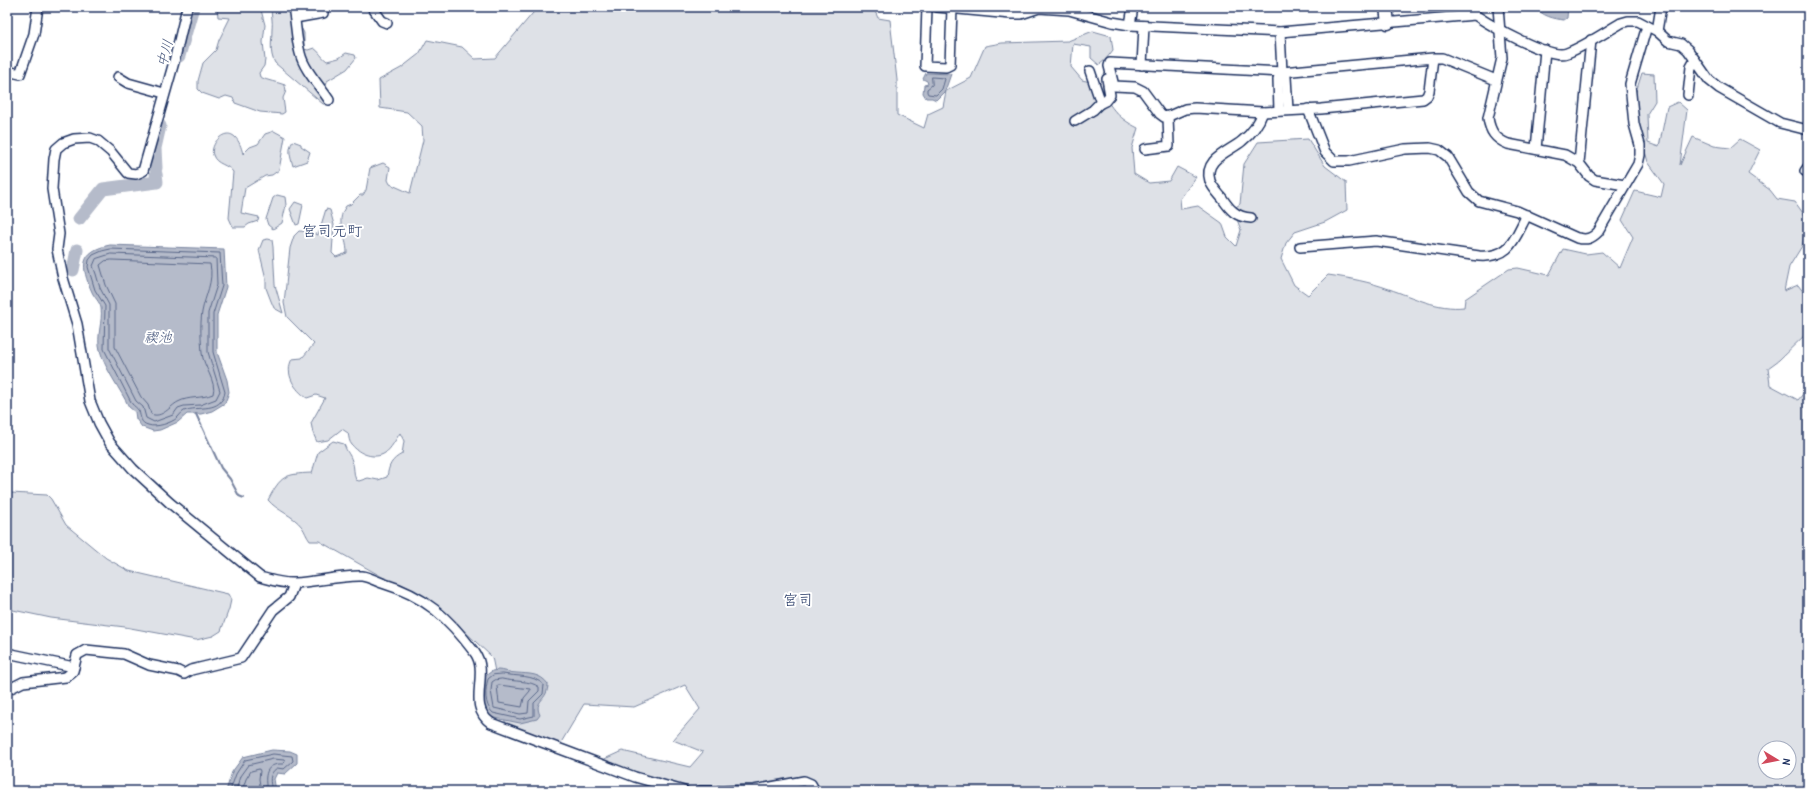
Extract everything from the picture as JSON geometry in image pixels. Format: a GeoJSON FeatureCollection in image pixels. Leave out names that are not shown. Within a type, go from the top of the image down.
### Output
{"type":"FeatureCollection","features":[{"type":"Feature","properties":{"kind":"street"},"geometry":{"type":"LineString","coordinates":[[7,70],[20,74],[34,34],[38,7]]}},
{"type":"Feature","properties":{"kind":"street"},"geometry":{"type":"LineString","coordinates":[[187,7],[145,167],[139,173],[131,175],[104,145],[90,138],[74,138],[63,143],[56,149],[55,154],[52,189],[59,234],[57,249],[63,278],[77,324],[90,402],[98,423],[110,443],[133,469],[176,508],[260,577],[294,584],[362,576],[412,593],[442,614],[476,654],[480,666],[478,688],[479,704],[485,719],[491,724],[635,777],[684,791]]}},
{"type":"Feature","properties":{"kind":"street"},"geometry":{"type":"LineString","coordinates":[[294,7],[294,18],[300,54],[304,64],[329,100]]}},
{"type":"Feature","properties":{"kind":"street"},"geometry":{"type":"LineString","coordinates":[[294,18],[323,13],[323,7]]}},
{"type":"Feature","properties":{"kind":"street"},"geometry":{"type":"LineString","coordinates":[[372,7],[382,21],[387,23]]}},
{"type":"Feature","properties":{"kind":"street"},"geometry":{"type":"LineString","coordinates":[[927,7],[925,66],[946,67],[950,65],[952,8]]}},
{"type":"Feature","properties":{"kind":"street"},"geometry":{"type":"LineString","coordinates":[[937,7],[1011,14],[1021,14],[1038,8],[1070,10],[1112,22],[1130,25],[1280,32],[1475,15],[1500,32],[1545,50],[1566,54],[1628,21],[1638,21],[1657,31],[1668,41],[1686,47],[1709,80],[1719,88],[1780,123],[1808,130]]}},
{"type":"Feature","properties":{"kind":"street"},"geometry":{"type":"LineString","coordinates":[[1130,25],[1133,7]]}},
{"type":"Feature","properties":{"kind":"street"},"geometry":{"type":"LineString","coordinates":[[1386,7],[1388,23]]}},
{"type":"Feature","properties":{"kind":"street"},"geometry":{"type":"LineString","coordinates":[[1498,7],[1502,58],[1488,118],[1494,135],[1500,141],[1508,144],[1565,155],[1579,163],[1589,176],[1595,180],[1625,185]]}},
{"type":"Feature","properties":{"kind":"street"},"geometry":{"type":"LineString","coordinates":[[1657,31],[1661,7]]}},
{"type":"Feature","properties":{"kind":"street"},"geometry":{"type":"LineString","coordinates":[[1142,65],[1144,26]]}},
{"type":"Feature","properties":{"kind":"street"},"geometry":{"type":"LineString","coordinates":[[1308,109],[1325,152],[1334,161],[1349,161],[1405,149],[1430,148],[1439,150],[1448,157],[1470,192],[1479,201],[1527,215],[1577,238],[1585,240],[1590,239],[1598,232],[1638,164],[1640,155],[1630,84],[1647,26]]}},
{"type":"Feature","properties":{"kind":"street"},"geometry":{"type":"LineString","coordinates":[[1280,32],[1282,72],[1278,79],[1283,110]]}},
{"type":"Feature","properties":{"kind":"street"},"geometry":{"type":"LineString","coordinates":[[1579,163],[1591,40]]}},
{"type":"Feature","properties":{"kind":"street"},"geometry":{"type":"LineString","coordinates":[[1536,149],[1545,50]]}},
{"type":"Feature","properties":{"kind":"street"},"geometry":{"type":"LineString","coordinates":[[1109,66],[1114,86],[1134,87],[1143,91],[1160,114],[1164,117],[1185,109],[1195,108],[1263,112],[1423,99],[1428,96],[1433,58]]}},
{"type":"Feature","properties":{"kind":"street"},"geometry":{"type":"LineString","coordinates":[[1074,121],[1093,110],[1100,103],[1103,103],[1110,95],[1104,67],[1109,66],[1110,63],[1282,72],[1442,58],[1496,80]]}},
{"type":"Feature","properties":{"kind":"street"},"geometry":{"type":"LineString","coordinates":[[1688,95],[1691,67],[1695,60]]}},
{"type":"Feature","properties":{"kind":"street"},"geometry":{"type":"LineString","coordinates":[[1090,71],[1100,103]]}},
{"type":"Feature","properties":{"kind":"street"},"geometry":{"type":"LineString","coordinates":[[118,77],[128,83],[164,93]]}},
{"type":"Feature","properties":{"kind":"street"},"geometry":{"type":"LineString","coordinates":[[1251,218],[1240,217],[1234,213],[1210,183],[1209,170],[1211,164],[1216,158],[1247,136],[1255,128],[1263,112]]}},
{"type":"Feature","properties":{"kind":"street"},"geometry":{"type":"LineString","coordinates":[[1145,149],[1169,146],[1168,116]]}},
{"type":"Feature","properties":{"kind":"street"},"geometry":{"type":"LineString","coordinates":[[1300,247],[1376,241],[1479,256],[1496,256],[1507,250],[1512,244],[1527,215]]}},
{"type":"Feature","properties":{"kind":"street"},"geometry":{"type":"LineString","coordinates":[[7,690],[23,682],[66,677],[73,671],[77,654],[86,650],[124,654],[150,665],[178,671],[184,674],[191,670],[241,658],[273,610],[289,597],[294,584]]}},
{"type":"Feature","properties":{"kind":"street"},"geometry":{"type":"LineString","coordinates":[[7,653],[74,667]]}},
{"type":"Feature","properties":{"kind":"street"},"geometry":{"type":"LineString","coordinates":[[724,791],[754,790],[804,781],[811,784],[815,791]]}},
{"type":"Feature","properties":{"kind":"street"},"geometry":{"type":"LineString","coordinates":[[700,791],[720,791]]}},
{"type":"Feature","properties":{"kind":"shaded area"},"geometry":{"type":"Polygon","coordinates":[[[217,7],[264,7],[261,10],[265,25],[263,42],[265,60],[264,66],[259,73],[260,77],[266,80],[285,85],[286,91],[283,98],[285,112],[282,114],[260,112],[235,103],[233,98],[226,96],[219,99],[202,93],[198,89],[198,81],[203,63],[216,50],[219,40],[230,18],[218,17],[217,7]]]}},
{"type":"Feature","properties":{"kind":"shaded area"},"geometry":{"type":"Polygon","coordinates":[[[271,7],[290,7],[304,33],[304,49],[308,50],[314,48],[327,61],[339,58],[346,53],[355,55],[356,58],[347,69],[327,81],[327,104],[323,104],[275,63],[271,51],[271,7]]]}},
{"type":"Feature","properties":{"kind":"shaded area"},"geometry":{"type":"Polygon","coordinates":[[[538,7],[873,7],[878,18],[890,20],[897,80],[897,115],[924,128],[928,114],[943,107],[946,91],[971,78],[985,46],[1002,43],[1068,41],[1093,31],[1111,36],[1113,50],[1099,65],[1091,58],[1091,47],[1073,44],[1071,67],[1082,80],[1099,84],[1106,99],[1114,110],[1124,120],[1138,128],[1132,148],[1134,174],[1149,183],[1169,181],[1177,167],[1196,177],[1180,199],[1181,209],[1198,206],[1222,223],[1227,237],[1236,246],[1241,230],[1233,209],[1240,204],[1244,164],[1258,142],[1308,139],[1325,166],[1346,182],[1347,210],[1325,222],[1295,232],[1286,243],[1281,259],[1294,285],[1308,295],[1328,275],[1367,282],[1445,307],[1464,307],[1465,299],[1509,269],[1518,268],[1549,275],[1563,249],[1586,254],[1602,252],[1620,268],[1633,237],[1622,220],[1635,191],[1661,197],[1664,184],[1648,162],[1638,127],[1635,95],[1642,73],[1654,74],[1655,101],[1647,114],[1648,143],[1659,147],[1667,107],[1678,102],[1687,110],[1680,165],[1693,137],[1714,146],[1730,148],[1740,139],[1760,150],[1748,174],[1770,190],[1777,199],[1795,202],[1808,220],[1802,246],[1789,267],[1784,291],[1798,285],[1808,298],[1808,332],[1779,360],[1768,368],[1770,385],[1798,400],[1808,388],[1808,791],[747,791],[664,787],[598,762],[622,751],[690,767],[703,752],[673,740],[700,709],[685,685],[634,707],[584,704],[559,746],[506,726],[492,657],[444,612],[319,541],[310,541],[298,523],[268,500],[276,486],[284,478],[295,474],[312,473],[318,452],[333,441],[344,444],[353,463],[356,480],[359,481],[368,478],[378,480],[387,477],[391,463],[395,458],[402,454],[404,441],[400,433],[385,453],[377,456],[367,455],[355,448],[350,442],[348,433],[342,429],[328,440],[317,442],[311,423],[325,398],[316,395],[307,398],[303,395],[298,391],[292,381],[289,370],[292,359],[302,358],[314,344],[287,317],[284,303],[290,248],[294,236],[299,231],[311,232],[318,235],[326,209],[330,210],[334,225],[332,253],[336,257],[347,253],[341,218],[346,206],[351,204],[360,195],[363,195],[366,190],[370,168],[383,163],[390,167],[388,180],[390,184],[410,193],[423,140],[422,126],[407,112],[380,108],[379,80],[401,68],[419,54],[427,40],[462,47],[475,59],[495,58],[538,7]]]}},
{"type":"Feature","properties":{"kind":"shaded area"},"geometry":{"type":"Polygon","coordinates":[[[274,131],[285,137],[279,170],[272,175],[265,176],[245,188],[241,213],[259,217],[258,221],[245,227],[233,227],[229,218],[233,172],[231,169],[217,161],[212,150],[214,144],[223,135],[228,134],[234,136],[239,142],[243,154],[250,147],[258,144],[265,134],[274,131]]]}},
{"type":"Feature","properties":{"kind":"shaded area"},"geometry":{"type":"Polygon","coordinates":[[[293,141],[301,144],[301,146],[310,152],[307,161],[293,166],[290,148],[293,141]]]}},
{"type":"Feature","properties":{"kind":"shaded area"},"geometry":{"type":"Polygon","coordinates":[[[277,195],[285,197],[286,205],[282,223],[273,229],[268,225],[266,219],[273,198],[277,195]]]}},
{"type":"Feature","properties":{"kind":"shaded area"},"geometry":{"type":"Polygon","coordinates":[[[295,202],[303,205],[299,224],[296,225],[290,209],[295,202]]]}},
{"type":"Feature","properties":{"kind":"shaded area"},"geometry":{"type":"Polygon","coordinates":[[[263,240],[272,240],[275,285],[283,313],[274,308],[266,288],[266,279],[259,250],[263,240]]]}},
{"type":"Feature","properties":{"kind":"shaded area"},"geometry":{"type":"Polygon","coordinates":[[[7,494],[47,495],[51,499],[66,525],[106,558],[129,571],[228,594],[231,600],[221,631],[213,636],[196,640],[125,627],[51,618],[7,608],[7,494]]]}},
{"type":"Feature","properties":{"kind":"water"},"geometry":{"type":"Polygon","coordinates":[[[1536,7],[1568,7],[1567,18],[1564,20],[1548,16],[1541,13],[1536,7]]]}},
{"type":"Feature","properties":{"kind":"water"},"geometry":{"type":"Polygon","coordinates":[[[926,73],[951,74],[945,91],[936,100],[926,98],[923,93],[924,85],[928,84],[927,81],[923,79],[926,73]]]}},
{"type":"Feature","properties":{"kind":"water","name":"禊池"},"geometry":{"type":"Polygon","coordinates":[[[110,245],[224,249],[226,287],[217,315],[217,352],[227,380],[229,392],[225,403],[212,411],[201,414],[187,414],[178,422],[160,430],[153,431],[142,427],[136,419],[135,412],[129,407],[102,357],[99,345],[101,308],[92,292],[86,275],[85,261],[88,256],[93,251],[110,245]]]}},
{"type":"Feature","properties":{"kind":"water"},"geometry":{"type":"Polygon","coordinates":[[[498,670],[534,675],[545,680],[548,684],[547,690],[546,694],[539,703],[538,710],[540,715],[537,719],[520,723],[490,717],[483,703],[482,693],[484,677],[492,671],[498,670]]]}},
{"type":"Feature","properties":{"kind":"water"},"geometry":{"type":"Polygon","coordinates":[[[272,750],[290,751],[297,754],[297,763],[285,774],[277,773],[274,779],[276,791],[226,791],[232,772],[243,757],[272,750]]]}},
{"type":"Feature","properties":{"kind":"waterway","name":"中川"},"geometry":{"type":"LineString","coordinates":[[179,56],[193,7]]}},
{"type":"Feature","properties":{"kind":"waterway","name":"中川"},"geometry":{"type":"LineString","coordinates":[[156,168],[155,148],[160,126]]}},
{"type":"Feature","properties":{"kind":"waterway","name":"中川"},"geometry":{"type":"LineString","coordinates":[[79,219],[103,189],[157,182],[156,174]]}},
{"type":"Feature","properties":{"kind":"waterway","name":"中川"},"geometry":{"type":"LineString","coordinates":[[73,270],[77,250]]}},
{"type":"Feature","properties":{"kind":"waterway"},"geometry":{"type":"LineString","coordinates":[[196,414],[221,468],[230,479],[239,496],[244,498]]}},
{"type":"Feature","properties":{"kind":"district","name":"宮司元町"},"geometry":{"type":"Point","coordinates":[332,230]}},
{"type":"Feature","properties":{"kind":"district","name":"宮司"},"geometry":{"type":"Point","coordinates":[798,599]}}]}
